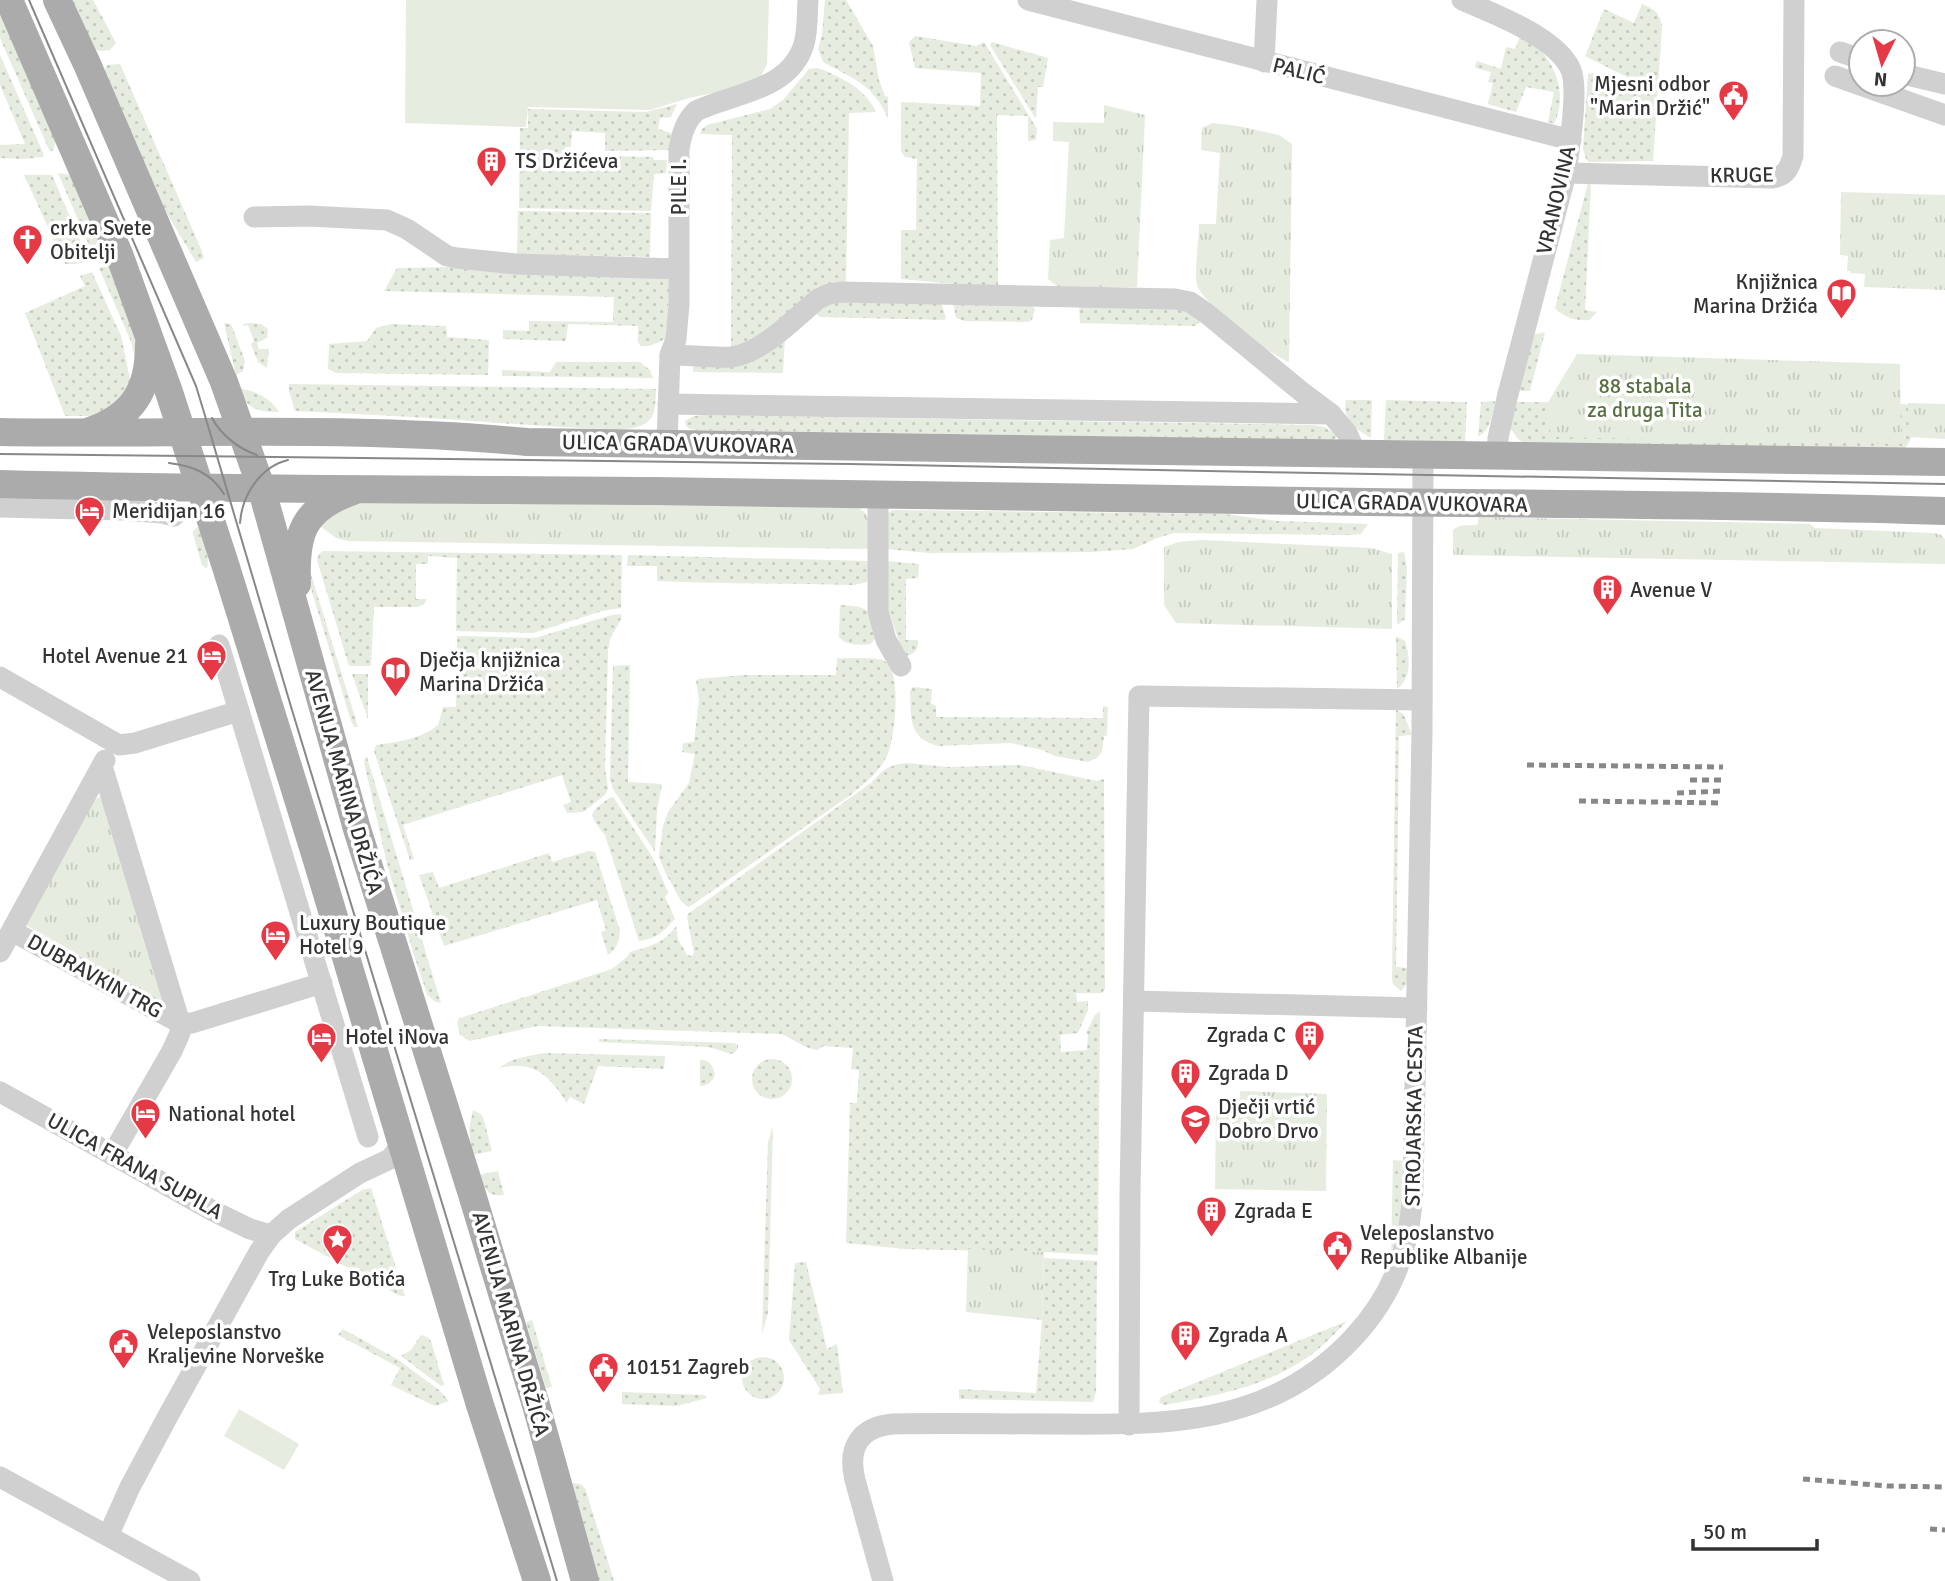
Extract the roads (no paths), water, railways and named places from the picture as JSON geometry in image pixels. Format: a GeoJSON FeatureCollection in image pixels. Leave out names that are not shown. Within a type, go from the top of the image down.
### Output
{"type":"FeatureCollection","features":[{"type":"Feature","properties":{"kind":"main road"},"geometry":{"type":"LineString","coordinates":[[9,0],[119,254],[183,433],[316,858],[480,1405],[537,1581]]}},
{"type":"Feature","properties":{"kind":"main road","name":"AVENIJA MARINA DRŽIĆA"},"geometry":{"type":"LineString","coordinates":[[57,0],[225,382],[261,488],[361,842],[536,1405],[585,1581]]}},
{"type":"Feature","properties":{"kind":"main road"},"geometry":{"type":"LineString","coordinates":[[81,433],[99,428],[114,419],[127,410],[138,397],[144,386],[148,367],[147,332]]}},
{"type":"Feature","properties":{"kind":"main road","name":"ULICA GRADA VUKOVARA"},"geometry":{"type":"LineString","coordinates":[[0,432],[393,433],[527,442],[1945,462]]}},
{"type":"Feature","properties":{"kind":"main road","name":"ULICA GRADA VUKOVARA"},"geometry":{"type":"LineString","coordinates":[[0,484],[878,493],[1945,511]]}},
{"type":"Feature","properties":{"kind":"main road"},"geometry":{"type":"LineString","coordinates":[[298,622],[297,555],[306,524],[330,500],[372,488]]}},
{"type":"Feature","properties":{"kind":"street","name":"PILE I."},"geometry":{"type":"LineString","coordinates":[[667,443],[670,355],[676,339],[679,304],[680,149],[683,128],[696,111],[765,86],[795,62],[804,44],[808,0]]}},
{"type":"Feature","properties":{"kind":"street","name":"PALIĆ"},"geometry":{"type":"LineString","coordinates":[[1028,0],[1571,140]]}},
{"type":"Feature","properties":{"kind":"street"},"geometry":{"type":"LineString","coordinates":[[1264,62],[1267,0]]}},
{"type":"Feature","properties":{"kind":"street","name":"VRANOVINA"},"geometry":{"type":"LineString","coordinates":[[1462,0],[1526,29],[1545,42],[1563,59],[1570,69],[1574,83],[1566,173],[1507,398],[1497,456]]}},
{"type":"Feature","properties":{"kind":"street","name":"KRUGE"},"geometry":{"type":"LineString","coordinates":[[1566,173],[1772,178],[1784,174],[1789,169],[1793,156],[1794,0]]}},
{"type":"Feature","properties":{"kind":"street"},"geometry":{"type":"LineString","coordinates":[[1840,52],[1847,54]]}},
{"type":"Feature","properties":{"kind":"street"},"geometry":{"type":"LineString","coordinates":[[1835,76],[1945,114]]}},
{"type":"Feature","properties":{"kind":"street"},"geometry":{"type":"LineString","coordinates":[[1917,77],[1945,84]]}},
{"type":"Feature","properties":{"kind":"street"},"geometry":{"type":"LineString","coordinates":[[254,217],[309,216],[387,220],[407,229],[447,256],[457,258],[516,264],[679,269]]}},
{"type":"Feature","properties":{"kind":"street"},"geometry":{"type":"LineString","coordinates":[[670,355],[733,357],[748,352],[761,346],[818,299],[841,292],[1175,299],[1190,302],[1206,313],[1331,414],[1347,433],[1356,453]]}},
{"type":"Feature","properties":{"kind":"street","name":"ULICA GRADA VUKOVARA"},"geometry":{"type":"LineString","coordinates":[[668,404],[1331,414]]}},
{"type":"Feature","properties":{"kind":"street","name":"STROJARSKA CESTA"},"geometry":{"type":"LineString","coordinates":[[883,1581],[852,1464],[856,1444],[870,1431],[893,1424],[1129,1424],[1191,1419],[1268,1399],[1314,1374],[1352,1339],[1375,1311],[1400,1264],[1412,1215],[1422,700],[1423,454]]}},
{"type":"Feature","properties":{"kind":"street"},"geometry":{"type":"LineString","coordinates":[[878,493],[878,611],[886,640],[901,666]]}},
{"type":"Feature","properties":{"kind":"street"},"geometry":{"type":"LineString","coordinates":[[0,507],[122,510],[173,516]]}},
{"type":"Feature","properties":{"kind":"street"},"geometry":{"type":"LineString","coordinates":[[219,645],[368,1137]]}},
{"type":"Feature","properties":{"kind":"street"},"geometry":{"type":"LineString","coordinates":[[0,677],[113,742],[126,745],[239,710]]}},
{"type":"Feature","properties":{"kind":"street"},"geometry":{"type":"LineString","coordinates":[[1129,1424],[1130,1193],[1139,696],[1422,700]]}},
{"type":"Feature","properties":{"kind":"street","name":"DUBRAVKIN TRG"},"geometry":{"type":"LineString","coordinates":[[113,742],[12,931],[180,1023]]}},
{"type":"Feature","properties":{"kind":"street","name":"DUBRAVKIN TRG"},"geometry":{"type":"LineString","coordinates":[[102,766],[180,1023]]}},
{"type":"Feature","properties":{"kind":"street"},"geometry":{"type":"LineString","coordinates":[[0,952],[12,931]]}},
{"type":"Feature","properties":{"kind":"street"},"geometry":{"type":"LineString","coordinates":[[112,1155],[172,1051],[180,1033],[180,1023],[192,1023],[322,983]]}},
{"type":"Feature","properties":{"kind":"street","name":"STROJARSKA CESTA"},"geometry":{"type":"LineString","coordinates":[[1134,1002],[1416,1008]]}},
{"type":"Feature","properties":{"kind":"street","name":"ULICA FRANA SUPILA"},"geometry":{"type":"LineString","coordinates":[[0,1092],[226,1217],[271,1236]]}},
{"type":"Feature","properties":{"kind":"street"},"geometry":{"type":"LineString","coordinates":[[108,1536],[204,1348],[251,1264],[271,1236],[289,1219],[360,1173],[390,1159],[401,1141]]}},
{"type":"Feature","properties":{"kind":"street"},"geometry":{"type":"LineString","coordinates":[[0,1477],[190,1581]]}},
{"type":"Feature","properties":{"kind":"tram line"},"geometry":{"type":"LineString","coordinates":[[29,0],[196,386],[557,1581]]}},
{"type":"Feature","properties":{"kind":"tram line"},"geometry":{"type":"LineString","coordinates":[[212,418],[231,441],[257,455]]}},
{"type":"Feature","properties":{"kind":"tram line"},"geometry":{"type":"LineString","coordinates":[[0,454],[744,462],[1945,484]]}},
{"type":"Feature","properties":{"kind":"tram line"},"geometry":{"type":"LineString","coordinates":[[240,523],[244,502],[254,484],[269,469],[288,460]]}},
{"type":"Feature","properties":{"kind":"tram line"},"geometry":{"type":"LineString","coordinates":[[169,463],[201,472],[224,494]]}},
{"type":"Feature","properties":{"kind":"railway"},"geometry":{"type":"LineString","coordinates":[[1527,765],[1723,767]]}},
{"type":"Feature","properties":{"kind":"railway"},"geometry":{"type":"LineString","coordinates":[[1690,780],[1723,780]]}},
{"type":"Feature","properties":{"kind":"railway"},"geometry":{"type":"LineString","coordinates":[[1677,793],[1722,791]]}},
{"type":"Feature","properties":{"kind":"railway"},"geometry":{"type":"LineString","coordinates":[[1579,801],[1722,803]]}},
{"type":"Feature","properties":{"kind":"railway"},"geometry":{"type":"LineString","coordinates":[[1803,1479],[1888,1486],[1945,1487]]}},
{"type":"Feature","properties":{"kind":"railway"},"geometry":{"type":"LineString","coordinates":[[1930,1529],[1945,1530]]}},
{"type":"Feature","properties":{"kind":"place","name":"Mjesni odbor \"Marin Držić\""},"geometry":{"type":"Point","coordinates":[1733,123]}},
{"type":"Feature","properties":{"kind":"place","name":"TS Držićeva"},"geometry":{"type":"Point","coordinates":[492,188]}},
{"type":"Feature","properties":{"kind":"place","name":"crkva Svete Obitelji"},"geometry":{"type":"Point","coordinates":[27,267]}},
{"type":"Feature","properties":{"kind":"place","name":"Knjižnica Marina Držića"},"geometry":{"type":"Point","coordinates":[1841,321]}},
{"type":"Feature","properties":{"kind":"place","name":"Meridijan 16"},"geometry":{"type":"Point","coordinates":[89,538]}},
{"type":"Feature","properties":{"kind":"place","name":"Avenue V"},"geometry":{"type":"Point","coordinates":[1607,617]}},
{"type":"Feature","properties":{"kind":"place","name":"Hotel Avenue 21"},"geometry":{"type":"Point","coordinates":[211,683]}},
{"type":"Feature","properties":{"kind":"place","name":"Dječja knjižnica Marina Držića"},"geometry":{"type":"Point","coordinates":[396,699]}},
{"type":"Feature","properties":{"kind":"place","name":"Luxury Boutique Hotel 9"},"geometry":{"type":"Point","coordinates":[276,962]}},
{"type":"Feature","properties":{"kind":"place","name":"Zgrada C"},"geometry":{"type":"Point","coordinates":[1309,1062]}},
{"type":"Feature","properties":{"kind":"place","name":"Hotel iNova"},"geometry":{"type":"Point","coordinates":[322,1064]}},
{"type":"Feature","properties":{"kind":"place","name":"Zgrada D"},"geometry":{"type":"Point","coordinates":[1185,1100]}},
{"type":"Feature","properties":{"kind":"place","name":"National hotel"},"geometry":{"type":"Point","coordinates":[145,1141]}},
{"type":"Feature","properties":{"kind":"place","name":"Dječji vrtić Dobro Drvo"},"geometry":{"type":"Point","coordinates":[1195,1146]}},
{"type":"Feature","properties":{"kind":"place","name":"Zgrada E"},"geometry":{"type":"Point","coordinates":[1211,1238]}},
{"type":"Feature","properties":{"kind":"place","name":"Trg Luke Botića"},"geometry":{"type":"Point","coordinates":[337,1266]}},
{"type":"Feature","properties":{"kind":"place","name":"Veleposlanstvo Republike Albanije"},"geometry":{"type":"Point","coordinates":[1337,1272]}},
{"type":"Feature","properties":{"kind":"place","name":"Zgrada A"},"geometry":{"type":"Point","coordinates":[1185,1362]}},
{"type":"Feature","properties":{"kind":"place","name":"Veleposlanstvo Kraljevine Norveške"},"geometry":{"type":"Point","coordinates":[124,1371]}},
{"type":"Feature","properties":{"kind":"place","name":"10151 Zagreb"},"geometry":{"type":"Point","coordinates":[603,1394]}},
{"type":"Feature","properties":{"kind":"park label","name":"88 stabala za druga Tita"},"geometry":{"type":"Point","coordinates":[1645,398]}}]}
